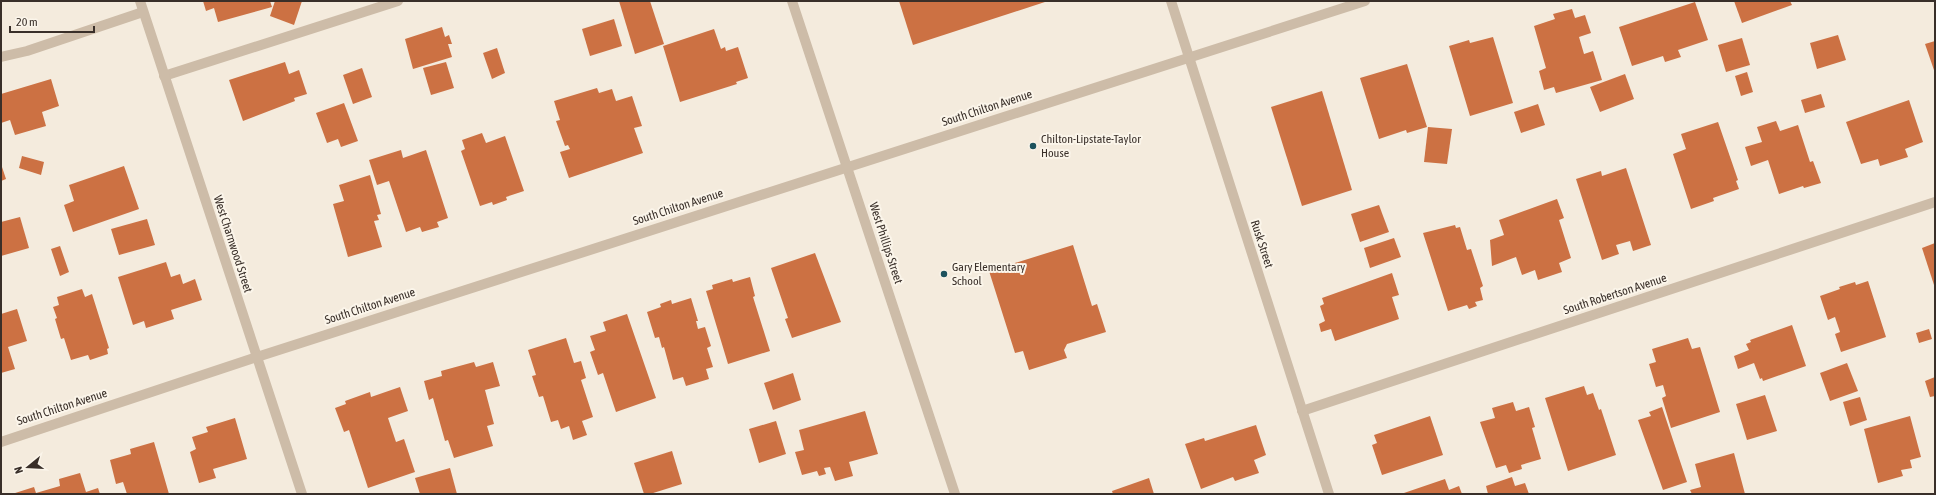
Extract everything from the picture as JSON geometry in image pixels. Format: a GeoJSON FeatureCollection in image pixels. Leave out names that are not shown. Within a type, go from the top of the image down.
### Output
{"type":"FeatureCollection","features":[{"type":"Feature","properties":{"kind":"street","name":"West Charnwood Street"},"geometry":{"type":"LineString","coordinates":[[140,1],[302,494]]}},
{"type":"Feature","properties":{"kind":"street"},"geometry":{"type":"LineString","coordinates":[[164,76],[398,1]]}},
{"type":"Feature","properties":{"kind":"street","name":"West Phillips Street"},"geometry":{"type":"LineString","coordinates":[[792,1],[955,494]]}},
{"type":"Feature","properties":{"kind":"street","name":"Rusk Street"},"geometry":{"type":"LineString","coordinates":[[1171,1],[1329,494]]}},
{"type":"Feature","properties":{"kind":"street","name":"South Chilton Avenue"},"geometry":{"type":"LineString","coordinates":[[1,442],[257,356],[1365,1]]}},
{"type":"Feature","properties":{"kind":"street"},"geometry":{"type":"LineString","coordinates":[[1,57],[27,51],[143,12]]}},
{"type":"Feature","properties":{"kind":"street","name":"South Robertson Avenue"},"geometry":{"type":"LineString","coordinates":[[1302,410],[1935,202]]}},
{"type":"Feature","properties":{"kind":"building"},"geometry":{"type":"Polygon","coordinates":[[[203,1],[270,1],[272,7],[218,22],[214,8],[206,11],[203,1]]]}},
{"type":"Feature","properties":{"kind":"building"},"geometry":{"type":"Polygon","coordinates":[[[275,1],[302,1],[294,25],[270,16],[275,1]]]}},
{"type":"Feature","properties":{"kind":"building"},"geometry":{"type":"Polygon","coordinates":[[[619,1],[650,1],[664,44],[635,54],[619,1]]]}},
{"type":"Feature","properties":{"kind":"building"},"geometry":{"type":"Polygon","coordinates":[[[899,1],[1048,1],[913,45],[899,1]]]}},
{"type":"Feature","properties":{"kind":"building"},"geometry":{"type":"Polygon","coordinates":[[[1734,1],[1790,1],[1792,5],[1742,23],[1734,1]]]}},
{"type":"Feature","properties":{"kind":"building"},"geometry":{"type":"Polygon","coordinates":[[[1695,2],[1708,40],[1678,50],[1681,57],[1665,62],[1663,56],[1632,66],[1619,27],[1695,2]]]}},
{"type":"Feature","properties":{"kind":"building"},"geometry":{"type":"Polygon","coordinates":[[[1572,9],[1575,18],[1585,15],[1591,33],[1579,37],[1584,54],[1593,51],[1602,80],[1556,93],[1554,87],[1544,90],[1539,71],[1546,68],[1534,26],[1555,19],[1553,14],[1572,9]]]}},
{"type":"Feature","properties":{"kind":"building"},"geometry":{"type":"Polygon","coordinates":[[[614,19],[622,46],[590,56],[582,29],[614,19]]]}},
{"type":"Feature","properties":{"kind":"building"},"geometry":{"type":"Polygon","coordinates":[[[442,27],[445,37],[449,35],[452,44],[448,44],[452,57],[413,69],[405,39],[442,27]]]}},
{"type":"Feature","properties":{"kind":"building"},"geometry":{"type":"Polygon","coordinates":[[[714,29],[721,49],[725,47],[726,51],[738,47],[748,78],[736,82],[737,84],[680,102],[663,46],[714,29]]]}},
{"type":"Feature","properties":{"kind":"building"},"geometry":{"type":"Polygon","coordinates":[[[1838,35],[1846,60],[1817,69],[1810,43],[1838,35]]]}},
{"type":"Feature","properties":{"kind":"building"},"geometry":{"type":"Polygon","coordinates":[[[1493,37],[1513,103],[1470,116],[1449,46],[1469,40],[1470,43],[1493,37]]]}},
{"type":"Feature","properties":{"kind":"building"},"geometry":{"type":"Polygon","coordinates":[[[1742,38],[1750,65],[1726,72],[1718,45],[1742,38]]]}},
{"type":"Feature","properties":{"kind":"building"},"geometry":{"type":"Polygon","coordinates":[[[1935,41],[1935,73],[1925,44],[1935,41]]]}},
{"type":"Feature","properties":{"kind":"building"},"geometry":{"type":"Polygon","coordinates":[[[497,48],[505,73],[492,79],[483,53],[497,48]]]}},
{"type":"Feature","properties":{"kind":"building"},"geometry":{"type":"Polygon","coordinates":[[[285,62],[289,74],[299,70],[307,94],[294,98],[295,101],[243,121],[229,80],[285,62]]]}},
{"type":"Feature","properties":{"kind":"building"},"geometry":{"type":"Polygon","coordinates":[[[446,62],[454,88],[431,95],[423,68],[446,62]]]}},
{"type":"Feature","properties":{"kind":"building"},"geometry":{"type":"Polygon","coordinates":[[[1407,64],[1427,127],[1407,133],[1406,130],[1379,139],[1360,78],[1407,64]]]}},
{"type":"Feature","properties":{"kind":"building"},"geometry":{"type":"Polygon","coordinates":[[[362,68],[372,97],[353,104],[343,75],[362,68]]]}},
{"type":"Feature","properties":{"kind":"building"},"geometry":{"type":"Polygon","coordinates":[[[1747,72],[1753,92],[1741,96],[1735,76],[1747,72]]]}},
{"type":"Feature","properties":{"kind":"building"},"geometry":{"type":"Polygon","coordinates":[[[1625,74],[1634,99],[1600,112],[1590,87],[1625,74]]]}},
{"type":"Feature","properties":{"kind":"building"},"geometry":{"type":"Polygon","coordinates":[[[51,79],[59,106],[42,112],[46,126],[15,135],[10,120],[1,123],[1,94],[51,79]]]}},
{"type":"Feature","properties":{"kind":"building"},"geometry":{"type":"Polygon","coordinates":[[[597,88],[599,93],[612,89],[616,101],[632,96],[642,126],[634,128],[643,153],[569,178],[560,152],[570,149],[568,145],[565,146],[556,121],[560,120],[554,101],[597,88]]]}},
{"type":"Feature","properties":{"kind":"building"},"geometry":{"type":"Polygon","coordinates":[[[1322,91],[1352,190],[1302,206],[1271,107],[1322,91]]]}},
{"type":"Feature","properties":{"kind":"building"},"geometry":{"type":"Polygon","coordinates":[[[1821,94],[1825,107],[1805,113],[1801,100],[1821,94]]]}},
{"type":"Feature","properties":{"kind":"building"},"geometry":{"type":"Polygon","coordinates":[[[1909,100],[1923,142],[1905,149],[1908,157],[1880,166],[1878,159],[1861,164],[1846,122],[1909,100]]]}},
{"type":"Feature","properties":{"kind":"building"},"geometry":{"type":"Polygon","coordinates":[[[344,103],[358,141],[341,147],[338,139],[327,143],[316,113],[344,103]]]}},
{"type":"Feature","properties":{"kind":"building"},"geometry":{"type":"Polygon","coordinates":[[[1538,104],[1545,125],[1521,133],[1514,112],[1538,104]]]}},
{"type":"Feature","properties":{"kind":"building"},"geometry":{"type":"Polygon","coordinates":[[[1776,121],[1780,131],[1798,125],[1810,162],[1813,161],[1821,183],[1804,188],[1803,186],[1779,194],[1768,160],[1751,166],[1745,147],[1762,142],[1757,127],[1776,121]]]}},
{"type":"Feature","properties":{"kind":"building"},"geometry":{"type":"Polygon","coordinates":[[[1718,122],[1738,180],[1736,181],[1739,189],[1713,198],[1714,201],[1691,209],[1673,154],[1686,149],[1681,134],[1718,122]]]}},
{"type":"Feature","properties":{"kind":"building"},"geometry":{"type":"Polygon","coordinates":[[[1428,127],[1452,129],[1447,164],[1424,162],[1428,127]]]}},
{"type":"Feature","properties":{"kind":"building"},"geometry":{"type":"Polygon","coordinates":[[[482,133],[486,143],[505,136],[524,191],[506,197],[507,200],[493,205],[492,202],[480,206],[461,151],[465,149],[462,140],[482,133]]]}},
{"type":"Feature","properties":{"kind":"building"},"geometry":{"type":"Polygon","coordinates":[[[401,150],[403,158],[426,150],[448,218],[437,222],[439,227],[422,232],[420,227],[406,232],[389,181],[377,185],[369,160],[401,150]]]}},
{"type":"Feature","properties":{"kind":"building"},"geometry":{"type":"Polygon","coordinates":[[[22,156],[44,162],[41,175],[19,168],[22,156]]]}},
{"type":"Feature","properties":{"kind":"building"},"geometry":{"type":"Polygon","coordinates":[[[1,164],[6,179],[1,181],[1,164]]]}},
{"type":"Feature","properties":{"kind":"building"},"geometry":{"type":"Polygon","coordinates":[[[124,166],[139,209],[73,232],[64,205],[74,201],[69,185],[124,166]]]}},
{"type":"Feature","properties":{"kind":"building"},"geometry":{"type":"Polygon","coordinates":[[[1626,168],[1651,245],[1633,251],[1630,241],[1616,245],[1619,254],[1602,260],[1576,179],[1601,171],[1602,176],[1626,168]]]}},
{"type":"Feature","properties":{"kind":"building"},"geometry":{"type":"Polygon","coordinates":[[[370,175],[381,214],[377,215],[379,220],[374,221],[382,247],[348,257],[333,204],[344,201],[339,185],[370,175]]]}},
{"type":"Feature","properties":{"kind":"building"},"geometry":{"type":"Polygon","coordinates":[[[1557,199],[1564,218],[1559,220],[1571,258],[1559,263],[1562,272],[1538,280],[1535,270],[1522,275],[1516,257],[1492,266],[1490,240],[1504,235],[1499,220],[1557,199]]]}},
{"type":"Feature","properties":{"kind":"building"},"geometry":{"type":"Polygon","coordinates":[[[1379,205],[1389,232],[1360,242],[1351,214],[1379,205]]]}},
{"type":"Feature","properties":{"kind":"building"},"geometry":{"type":"Polygon","coordinates":[[[20,217],[29,248],[1,256],[1,222],[20,217]]]}},
{"type":"Feature","properties":{"kind":"building"},"geometry":{"type":"Polygon","coordinates":[[[147,219],[155,245],[119,255],[111,229],[147,219]]]}},
{"type":"Feature","properties":{"kind":"building"},"geometry":{"type":"Polygon","coordinates":[[[1455,225],[1456,228],[1460,227],[1467,250],[1471,249],[1483,286],[1480,288],[1483,300],[1475,302],[1477,306],[1469,309],[1467,305],[1448,311],[1423,233],[1455,225]]]}},
{"type":"Feature","properties":{"kind":"building"},"geometry":{"type":"Polygon","coordinates":[[[1394,238],[1401,257],[1370,268],[1364,248],[1394,238]]]}},
{"type":"Feature","properties":{"kind":"building"},"geometry":{"type":"Polygon","coordinates":[[[1935,243],[1935,288],[1922,248],[1935,243]]]}},
{"type":"Feature","properties":{"kind":"building"},"geometry":{"type":"Polygon","coordinates":[[[1073,245],[1092,306],[1097,304],[1106,332],[1067,344],[1064,350],[1067,358],[1029,370],[1023,351],[1015,353],[989,271],[1073,245]]]}},
{"type":"Feature","properties":{"kind":"building"},"geometry":{"type":"Polygon","coordinates":[[[60,246],[69,272],[60,276],[51,249],[60,246]]]}},
{"type":"Feature","properties":{"kind":"building"},"geometry":{"type":"Polygon","coordinates":[[[815,253],[841,322],[792,338],[785,319],[788,318],[771,268],[815,253]]]}},
{"type":"Feature","properties":{"kind":"building"},"geometry":{"type":"Polygon","coordinates":[[[166,262],[171,277],[180,274],[183,284],[195,279],[202,300],[171,310],[174,319],[146,328],[144,321],[133,325],[118,277],[166,262]]]}},
{"type":"Feature","properties":{"kind":"building"},"geometry":{"type":"Polygon","coordinates":[[[1392,273],[1399,295],[1392,297],[1399,319],[1335,341],[1331,329],[1321,332],[1319,324],[1325,321],[1320,306],[1324,304],[1322,298],[1392,273]]]}},
{"type":"Feature","properties":{"kind":"building"},"geometry":{"type":"Polygon","coordinates":[[[750,277],[755,296],[753,297],[770,351],[728,364],[706,291],[713,289],[712,285],[732,279],[733,282],[750,277]]]}},
{"type":"Feature","properties":{"kind":"building"},"geometry":{"type":"Polygon","coordinates":[[[1868,281],[1886,337],[1841,352],[1835,334],[1840,332],[1835,317],[1828,320],[1820,296],[1840,289],[1839,287],[1855,282],[1856,285],[1868,281]]]}},
{"type":"Feature","properties":{"kind":"building"},"geometry":{"type":"Polygon","coordinates":[[[82,289],[85,297],[92,294],[109,348],[107,349],[108,354],[90,360],[88,355],[71,360],[64,338],[61,339],[55,319],[57,318],[53,307],[59,305],[57,297],[82,289]]]}},
{"type":"Feature","properties":{"kind":"building"},"geometry":{"type":"Polygon","coordinates":[[[691,298],[698,321],[696,321],[698,329],[705,327],[711,346],[707,348],[713,367],[706,369],[709,379],[686,386],[683,377],[673,380],[664,347],[662,348],[659,337],[655,338],[647,312],[661,307],[660,304],[671,300],[672,304],[691,298]]]}},
{"type":"Feature","properties":{"kind":"building"},"geometry":{"type":"Polygon","coordinates":[[[17,309],[27,341],[8,347],[15,369],[1,373],[1,314],[17,309]]]}},
{"type":"Feature","properties":{"kind":"building"},"geometry":{"type":"Polygon","coordinates":[[[627,314],[656,398],[616,412],[603,373],[598,375],[590,352],[595,350],[590,336],[606,331],[603,322],[627,314]]]}},
{"type":"Feature","properties":{"kind":"building"},"geometry":{"type":"Polygon","coordinates":[[[1792,325],[1806,366],[1763,381],[1762,378],[1760,379],[1754,363],[1738,369],[1734,356],[1749,350],[1746,344],[1751,342],[1750,340],[1792,325]]]}},
{"type":"Feature","properties":{"kind":"building"},"geometry":{"type":"Polygon","coordinates":[[[1929,329],[1932,339],[1919,343],[1916,333],[1929,329]]]}},
{"type":"Feature","properties":{"kind":"building"},"geometry":{"type":"Polygon","coordinates":[[[566,338],[574,363],[581,361],[586,378],[581,380],[593,417],[582,421],[587,435],[573,440],[569,426],[561,429],[558,420],[551,422],[543,396],[539,397],[532,376],[536,375],[528,350],[566,338]]]}},
{"type":"Feature","properties":{"kind":"building"},"geometry":{"type":"Polygon","coordinates":[[[1688,338],[1692,349],[1700,347],[1720,412],[1671,428],[1662,398],[1666,396],[1663,385],[1656,387],[1649,364],[1656,362],[1652,349],[1688,338]]]}},
{"type":"Feature","properties":{"kind":"building"},"geometry":{"type":"Polygon","coordinates":[[[474,362],[476,367],[493,362],[500,386],[485,390],[494,424],[487,426],[493,446],[454,458],[448,440],[445,441],[433,398],[429,400],[424,381],[442,376],[441,371],[474,362]]]}},
{"type":"Feature","properties":{"kind":"building"},"geometry":{"type":"Polygon","coordinates":[[[1847,363],[1858,391],[1830,401],[1820,373],[1847,363]]]}},
{"type":"Feature","properties":{"kind":"building"},"geometry":{"type":"Polygon","coordinates":[[[793,373],[801,400],[773,410],[764,383],[793,373]]]}},
{"type":"Feature","properties":{"kind":"building"},"geometry":{"type":"Polygon","coordinates":[[[1935,377],[1935,396],[1930,397],[1925,381],[1935,377]]]}},
{"type":"Feature","properties":{"kind":"building"},"geometry":{"type":"Polygon","coordinates":[[[1584,386],[1587,395],[1593,393],[1599,410],[1601,409],[1616,455],[1568,471],[1545,398],[1584,386]]]}},
{"type":"Feature","properties":{"kind":"building"},"geometry":{"type":"Polygon","coordinates":[[[400,387],[408,411],[388,418],[396,442],[404,439],[415,472],[368,488],[349,430],[344,432],[335,408],[346,404],[345,401],[370,392],[371,397],[400,387]]]}},
{"type":"Feature","properties":{"kind":"building"},"geometry":{"type":"Polygon","coordinates":[[[1765,395],[1777,431],[1747,440],[1736,404],[1765,395]]]}},
{"type":"Feature","properties":{"kind":"building"},"geometry":{"type":"Polygon","coordinates":[[[1860,397],[1867,420],[1850,426],[1843,402],[1860,397]]]}},
{"type":"Feature","properties":{"kind":"building"},"geometry":{"type":"Polygon","coordinates":[[[1513,402],[1516,411],[1529,407],[1535,427],[1532,428],[1541,459],[1521,465],[1522,469],[1509,473],[1506,465],[1496,468],[1480,422],[1495,418],[1492,408],[1513,402]]]}},
{"type":"Feature","properties":{"kind":"building"},"geometry":{"type":"Polygon","coordinates":[[[1662,407],[1687,482],[1663,490],[1638,420],[1651,416],[1649,412],[1662,407]]]}},
{"type":"Feature","properties":{"kind":"building"},"geometry":{"type":"Polygon","coordinates":[[[865,411],[878,454],[849,462],[853,476],[835,481],[830,467],[824,468],[826,474],[819,476],[817,471],[802,475],[795,452],[804,450],[799,430],[865,411]]]}},
{"type":"Feature","properties":{"kind":"building"},"geometry":{"type":"Polygon","coordinates":[[[1430,416],[1443,455],[1382,475],[1372,445],[1377,443],[1374,435],[1430,416]]]}},
{"type":"Feature","properties":{"kind":"building"},"geometry":{"type":"Polygon","coordinates":[[[1910,416],[1921,457],[1910,460],[1912,468],[1901,470],[1903,476],[1878,483],[1864,429],[1910,416]]]}},
{"type":"Feature","properties":{"kind":"building"},"geometry":{"type":"Polygon","coordinates":[[[235,418],[247,459],[213,469],[216,478],[199,483],[190,452],[196,449],[192,437],[208,432],[206,427],[235,418]]]}},
{"type":"Feature","properties":{"kind":"building"},"geometry":{"type":"Polygon","coordinates":[[[776,421],[786,454],[759,463],[749,429],[776,421]]]}},
{"type":"Feature","properties":{"kind":"building"},"geometry":{"type":"Polygon","coordinates":[[[1256,425],[1266,455],[1254,460],[1259,473],[1235,481],[1233,477],[1201,489],[1185,444],[1204,438],[1205,441],[1256,425]]]}},
{"type":"Feature","properties":{"kind":"building"},"geometry":{"type":"Polygon","coordinates":[[[154,442],[169,494],[127,494],[123,482],[116,484],[110,460],[131,454],[130,449],[154,442]]]}},
{"type":"Feature","properties":{"kind":"building"},"geometry":{"type":"Polygon","coordinates":[[[672,451],[682,484],[650,494],[644,494],[634,463],[672,451]]]}},
{"type":"Feature","properties":{"kind":"building"},"geometry":{"type":"Polygon","coordinates":[[[1734,453],[1745,494],[1692,494],[1690,490],[1701,487],[1695,464],[1734,453]]]}},
{"type":"Feature","properties":{"kind":"building"},"geometry":{"type":"Polygon","coordinates":[[[450,468],[457,494],[420,494],[415,478],[450,468]]]}},
{"type":"Feature","properties":{"kind":"building"},"geometry":{"type":"Polygon","coordinates":[[[80,473],[86,492],[98,488],[100,494],[12,494],[34,487],[36,493],[60,486],[59,479],[80,473]]]}},
{"type":"Feature","properties":{"kind":"building"},"geometry":{"type":"Polygon","coordinates":[[[1512,477],[1515,486],[1525,483],[1529,494],[1488,494],[1486,486],[1512,477]]]}},
{"type":"Feature","properties":{"kind":"building"},"geometry":{"type":"Polygon","coordinates":[[[1149,478],[1154,494],[1113,494],[1112,491],[1149,478]]]}},
{"type":"Feature","properties":{"kind":"building"},"geometry":{"type":"Polygon","coordinates":[[[1445,479],[1449,490],[1459,486],[1462,494],[1401,494],[1445,479]]]}},
{"type":"Feature","properties":{"kind":"place","name":"Chilton-Lipstate-Taylor House"},"geometry":{"type":"Point","coordinates":[1033,146]}},
{"type":"Feature","properties":{"kind":"place","name":"Gary Elementary School"},"geometry":{"type":"Point","coordinates":[944,274]}}]}
